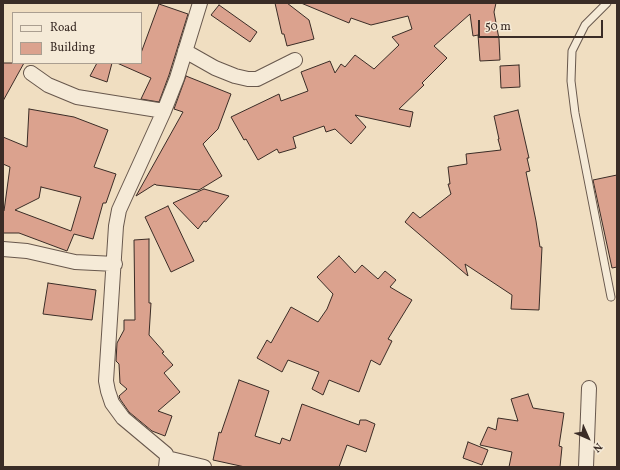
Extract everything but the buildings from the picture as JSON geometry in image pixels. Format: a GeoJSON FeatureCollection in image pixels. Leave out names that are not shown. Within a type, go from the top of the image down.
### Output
{"type":"FeatureCollection","features":[{"type":"Feature","properties":{"kind":"street"},"geometry":{"type":"LineString","coordinates":[[200,3],[177,78],[164,111],[119,210],[116,226],[115,264],[106,381],[112,403],[123,418],[161,450],[167,462],[204,467]]}},
{"type":"Feature","properties":{"kind":"street"},"geometry":{"type":"LineString","coordinates":[[185,51],[215,68],[235,76],[248,79],[257,79],[295,60]]}},
{"type":"Feature","properties":{"kind":"street"},"geometry":{"type":"LineString","coordinates":[[31,73],[48,85],[77,98],[164,111]]}},
{"type":"Feature","properties":{"kind":"street"},"geometry":{"type":"LineString","coordinates":[[3,249],[27,252],[75,262],[115,264]]}},
{"type":"Feature","properties":{"kind":"street"},"geometry":{"type":"LineString","coordinates":[[586,467],[590,388]]}},
{"type":"Feature","properties":{"kind":"lane"},"geometry":{"type":"LineString","coordinates":[[607,3],[585,25],[572,51],[571,81],[575,113],[611,297]]}}]}
